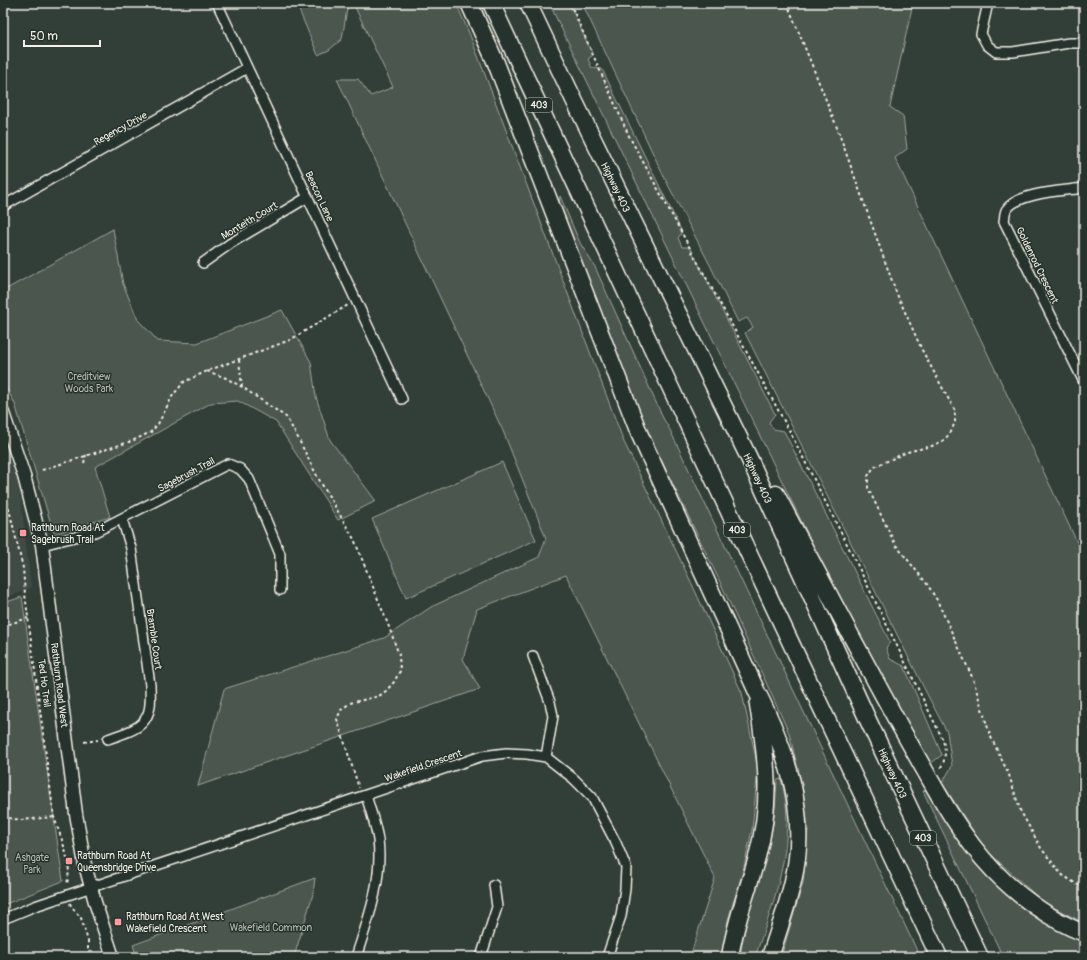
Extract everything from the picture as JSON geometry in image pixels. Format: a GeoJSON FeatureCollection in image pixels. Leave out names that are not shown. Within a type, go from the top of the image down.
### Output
{"type":"FeatureCollection","features":[{"type":"Feature","properties":{"kind":"highway"},"geometry":{"type":"LineString","coordinates":[[469,3],[496,63],[638,433],[756,692],[774,725],[789,769],[796,803],[798,850],[793,881],[770,957]]}},
{"type":"Feature","properties":{"kind":"highway","name":"403"},"geometry":{"type":"LineString","coordinates":[[491,3],[939,957]]}},
{"type":"Feature","properties":{"kind":"highway","name":"Highway 403"},"geometry":{"type":"LineString","coordinates":[[528,3],[749,458],[867,718],[980,957]]}},
{"type":"Feature","properties":{"kind":"highway"},"geometry":{"type":"LineString","coordinates":[[749,458],[774,490],[930,779],[963,832],[994,870],[1015,890],[1044,912],[1084,933]]}},
{"type":"Feature","properties":{"kind":"highway"},"geometry":{"type":"LineString","coordinates":[[730,957],[738,915],[757,856],[768,794],[766,751],[756,692]]}},
{"type":"Feature","properties":{"kind":"street","name":"Beacon Lane"},"geometry":{"type":"LineString","coordinates":[[217,3],[402,399]]}},
{"type":"Feature","properties":{"kind":"street"},"geometry":{"type":"LineString","coordinates":[[988,3],[981,34],[987,46],[996,52],[1012,52],[1070,43],[1084,43]]}},
{"type":"Feature","properties":{"kind":"street","name":"Regency Drive"},"geometry":{"type":"LineString","coordinates":[[3,206],[247,68]]}},
{"type":"Feature","properties":{"kind":"street","name":"Goldenrod Crescent"},"geometry":{"type":"LineString","coordinates":[[1084,188],[1030,195],[1015,201],[1006,210],[1004,221],[1084,382]]}},
{"type":"Feature","properties":{"kind":"street","name":"Monteith Court"},"geometry":{"type":"LineString","coordinates":[[203,262],[231,243],[308,197]]}},
{"type":"Feature","properties":{"kind":"street","name":"Rathburn Road West"},"geometry":{"type":"LineString","coordinates":[[3,413],[24,476],[42,545],[76,814],[96,907],[113,957]]}},
{"type":"Feature","properties":{"kind":"street","name":"Sagebrush Trail"},"geometry":{"type":"LineString","coordinates":[[42,545],[95,532],[228,464],[240,469],[249,479],[280,554],[280,590]]}},
{"type":"Feature","properties":{"kind":"street","name":"Bramble Court"},"geometry":{"type":"LineString","coordinates":[[108,739],[136,728],[147,717],[150,705],[150,685],[131,548],[122,519]]}},
{"type":"Feature","properties":{"kind":"street"},"geometry":{"type":"LineString","coordinates":[[533,656],[554,716],[546,757]]}},
{"type":"Feature","properties":{"kind":"street","name":"Wakefield Crescent"},"geometry":{"type":"LineString","coordinates":[[3,919],[35,906],[482,756],[506,753],[527,754],[546,757],[574,779],[592,797],[616,843],[626,867],[620,916],[607,957]]}},
{"type":"Feature","properties":{"kind":"street"},"geometry":{"type":"LineString","coordinates":[[356,957],[371,910],[379,862],[378,839],[364,796]]}},
{"type":"Feature","properties":{"kind":"street"},"geometry":{"type":"LineString","coordinates":[[481,957],[497,907],[494,885]]}},
{"type":"Feature","properties":{"kind":"path"},"geometry":{"type":"LineString","coordinates":[[570,3],[629,136],[792,437],[856,562],[943,740],[945,750],[944,763],[930,779]]}},
{"type":"Feature","properties":{"kind":"path"},"geometry":{"type":"LineString","coordinates":[[787,3],[836,125],[896,292],[922,350],[955,412],[955,422],[951,432],[944,440],[932,446],[907,452],[874,466],[868,476],[868,488],[895,544],[927,584],[937,600],[973,679],[990,735],[1009,775],[1020,810],[1041,848],[1061,874],[1084,889]]}},
{"type":"Feature","properties":{"kind":"path"},"geometry":{"type":"LineString","coordinates":[[42,470],[132,441],[151,432],[158,424],[173,395],[184,382],[207,371],[290,340],[356,300]]}},
{"type":"Feature","properties":{"kind":"path"},"geometry":{"type":"LineString","coordinates":[[239,360],[242,387]]}},
{"type":"Feature","properties":{"kind":"path"},"geometry":{"type":"LineString","coordinates":[[207,371],[226,378],[242,387],[286,417],[317,476],[354,539],[390,627],[399,655],[400,671],[394,682],[379,696],[350,703],[341,710],[337,719],[364,796]]}},
{"type":"Feature","properties":{"kind":"path"},"geometry":{"type":"LineString","coordinates":[[84,463],[86,455]]}},
{"type":"Feature","properties":{"kind":"path","name":"Ted Ho Trail"},"geometry":{"type":"LineString","coordinates":[[3,484],[23,568],[28,618],[54,817],[66,853],[68,871],[67,885]]}},
{"type":"Feature","properties":{"kind":"path"},"geometry":{"type":"LineString","coordinates":[[3,626],[28,618]]}},
{"type":"Feature","properties":{"kind":"path"},"geometry":{"type":"LineString","coordinates":[[84,742],[108,739]]}},
{"type":"Feature","properties":{"kind":"path"},"geometry":{"type":"LineString","coordinates":[[3,817],[21,820],[54,817]]}},
{"type":"Feature","properties":{"kind":"path"},"geometry":{"type":"LineString","coordinates":[[71,906],[81,918],[88,941],[88,952],[90,957]]}},
{"type":"Feature","properties":{"kind":"shaded area"},"geometry":{"type":"Polygon","coordinates":[[[3,437],[18,473],[31,588],[3,599],[3,437]]]}},
{"type":"Feature","properties":{"kind":"green space"},"geometry":{"type":"Polygon","coordinates":[[[296,3],[348,3],[342,39],[329,50],[318,55],[296,3]]]}},
{"type":"Feature","properties":{"kind":"green space"},"geometry":{"type":"Polygon","coordinates":[[[353,3],[456,3],[470,35],[624,442],[742,693],[758,768],[752,830],[743,871],[728,920],[721,957],[690,957],[715,878],[566,575],[477,609],[463,659],[480,689],[198,786],[224,689],[384,638],[431,607],[539,557],[546,538],[503,431],[337,79],[358,79],[371,96],[393,87],[353,3]]]}},
{"type":"Feature","properties":{"kind":"green space"},"geometry":{"type":"Polygon","coordinates":[[[549,3],[569,3],[593,55],[588,59],[592,68],[602,69],[682,232],[678,238],[682,247],[690,247],[775,414],[769,422],[773,429],[784,431],[890,642],[886,648],[890,659],[904,666],[942,755],[930,764],[830,580],[549,3]]]}},
{"type":"Feature","properties":{"kind":"green space"},"geometry":{"type":"Polygon","coordinates":[[[582,3],[913,3],[890,107],[903,116],[907,149],[895,158],[1084,557],[1084,923],[1043,902],[985,849],[942,783],[952,766],[947,732],[745,333],[753,327],[747,318],[738,322],[665,179],[582,3]]]}},
{"type":"Feature","properties":{"kind":"green space"},"geometry":{"type":"Polygon","coordinates":[[[560,196],[580,243],[595,267],[663,418],[920,957],[781,957],[803,883],[808,828],[802,785],[789,733],[722,586],[642,420],[559,202],[560,196]]]}},
{"type":"Feature","properties":{"kind":"green space","name":"Creditview Woods Park"},"geometry":{"type":"Polygon","coordinates":[[[113,229],[123,284],[138,320],[158,341],[197,343],[282,310],[311,362],[316,397],[330,440],[376,501],[338,520],[276,422],[238,401],[211,403],[95,467],[110,517],[54,534],[15,404],[3,381],[3,291],[113,229]]]}},
{"type":"Feature","properties":{"kind":"green space"},"geometry":{"type":"Polygon","coordinates":[[[502,462],[536,540],[406,598],[372,519],[502,462]]]}},
{"type":"Feature","properties":{"kind":"green space","name":"Ashgate Park"},"geometry":{"type":"Polygon","coordinates":[[[22,597],[63,881],[3,905],[3,603],[22,597]]]}},
{"type":"Feature","properties":{"kind":"green space"},"geometry":{"type":"Polygon","coordinates":[[[781,779],[786,804],[787,824],[786,843],[779,882],[755,957],[740,957],[742,941],[771,835],[777,780],[781,779]]]}},
{"type":"Feature","properties":{"kind":"green space"},"geometry":{"type":"Polygon","coordinates":[[[930,788],[957,834],[1084,937],[1084,957],[1003,957],[923,791],[930,788]]]}},
{"type":"Feature","properties":{"kind":"green space","name":"Wakefield Common"},"geometry":{"type":"Polygon","coordinates":[[[315,878],[313,894],[294,957],[137,957],[133,945],[315,878]]]}},
{"type":"Feature","properties":{"kind":"place","name":"Rathburn Road At Sagebrush Trail"},"geometry":{"type":"Point","coordinates":[23,533]}},
{"type":"Feature","properties":{"kind":"place","name":"Rathburn Road At Queensbridge Drive"},"geometry":{"type":"Point","coordinates":[69,861]}},
{"type":"Feature","properties":{"kind":"place","name":"Rathburn Road At West Wakefield Crescent"},"geometry":{"type":"Point","coordinates":[118,922]}}]}
